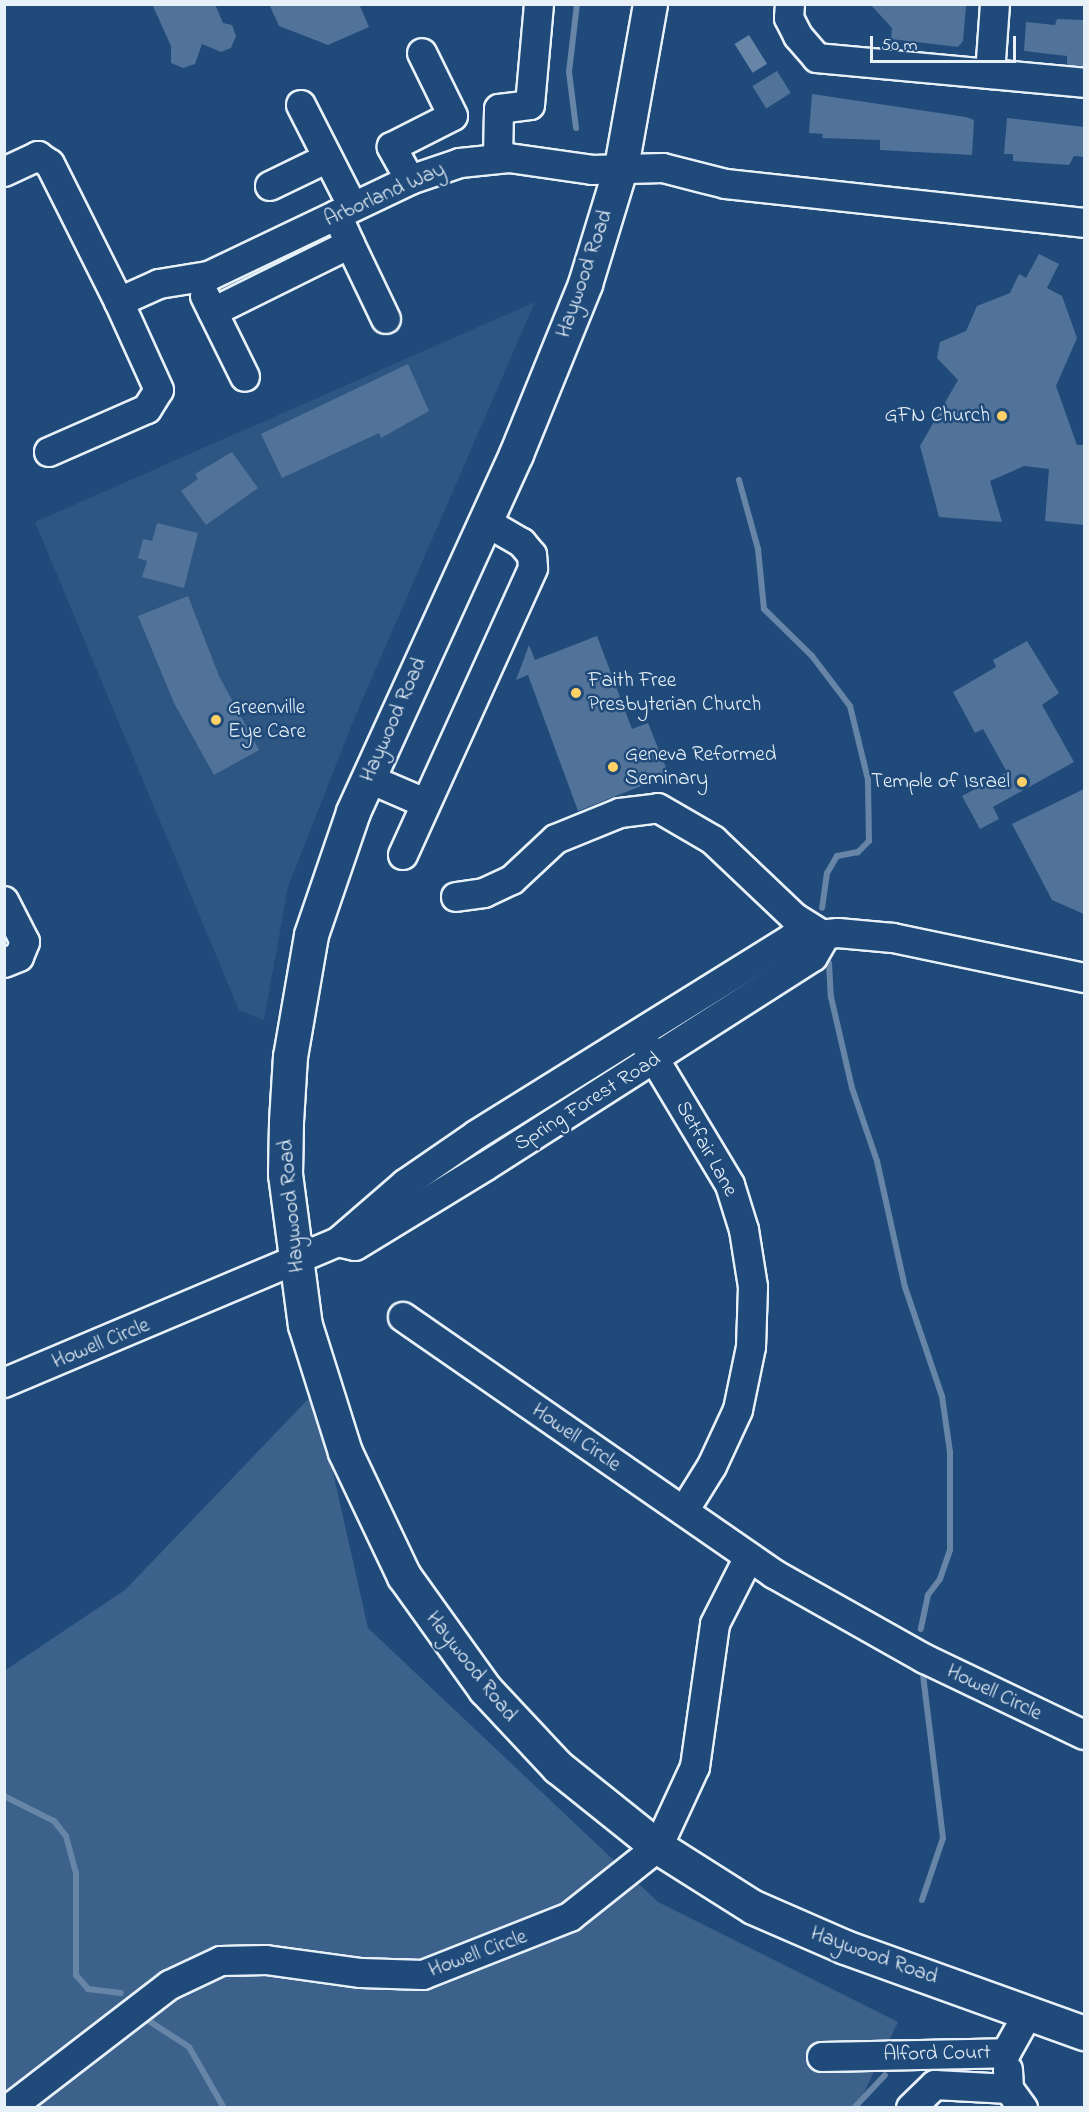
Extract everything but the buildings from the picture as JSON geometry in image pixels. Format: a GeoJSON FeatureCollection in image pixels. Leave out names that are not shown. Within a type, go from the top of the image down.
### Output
{"type":"FeatureCollection","features":[{"type":"Feature","properties":{"kind":"main road","name":"Haywood Road"},"geometry":{"type":"LineString","coordinates":[[650,4],[621,166],[580,295],[484,521],[368,778],[311,935],[296,1015],[285,1174],[305,1325],[325,1395],[367,1502],[404,1576],[446,1641],[528,1737],[658,1846],[753,1907],[790,1924],[1084,2033]]}},
{"type":"Feature","properties":{"kind":"street"},"geometry":{"type":"LineString","coordinates":[[498,158],[499,109],[530,105],[539,4]]}},
{"type":"Feature","properties":{"kind":"street"},"geometry":{"type":"LineString","coordinates":[[790,4],[789,18],[798,36],[817,58],[1084,83]]}},
{"type":"Feature","properties":{"kind":"street"},"geometry":{"type":"LineString","coordinates":[[990,74],[995,4]]}},
{"type":"Feature","properties":{"kind":"street"},"geometry":{"type":"LineString","coordinates":[[410,180],[392,147],[453,116],[422,53]]}},
{"type":"Feature","properties":{"kind":"street"},"geometry":{"type":"LineString","coordinates":[[301,105],[328,158],[345,211],[350,244],[386,318]]}},
{"type":"Feature","properties":{"kind":"street"},"geometry":{"type":"LineString","coordinates":[[4,172],[38,156],[50,164],[119,302],[159,390],[147,409],[49,452]]}},
{"type":"Feature","properties":{"kind":"street"},"geometry":{"type":"LineString","coordinates":[[270,186],[328,158]]}},
{"type":"Feature","properties":{"kind":"street","name":"Arborland Way"},"geometry":{"type":"LineString","coordinates":[[119,302],[159,284],[196,279],[410,180],[460,163],[498,158],[592,170],[621,166],[663,168],[726,184],[1084,223]]}},
{"type":"Feature","properties":{"kind":"street"},"geometry":{"type":"LineString","coordinates":[[213,312],[350,244]]}},
{"type":"Feature","properties":{"kind":"street"},"geometry":{"type":"LineString","coordinates":[[196,279],[245,377]]}},
{"type":"Feature","properties":{"kind":"street"},"geometry":{"type":"LineString","coordinates":[[403,855],[533,568],[532,555],[522,543],[484,521]]}},
{"type":"Feature","properties":{"kind":"street"},"geometry":{"type":"LineString","coordinates":[[368,778],[425,803]]}},
{"type":"Feature","properties":{"kind":"street"},"geometry":{"type":"LineString","coordinates":[[456,897],[484,893],[512,879],[556,839],[620,813],[658,808],[713,840],[794,917],[825,936]]}},
{"type":"Feature","properties":{"kind":"street"},"geometry":{"type":"LineString","coordinates":[[4,901],[25,942],[19,957],[4,963]]}},
{"type":"Feature","properties":{"kind":"street","name":"Spring Forest Road"},"geometry":{"type":"LineString","coordinates":[[296,1259],[338,1242],[405,1184],[638,1033],[767,951],[792,938],[838,933],[893,938],[1084,978]]}},
{"type":"Feature","properties":{"kind":"street","name":"Spring Forest Road"},"geometry":{"type":"LineString","coordinates":[[338,1242],[355,1246],[655,1060],[813,957],[825,936]]}},
{"type":"Feature","properties":{"kind":"street","name":"Setfair Lane"},"geometry":{"type":"LineString","coordinates":[[638,1033],[730,1185],[744,1230],[753,1287],[751,1347],[738,1410],[712,1466],[684,1511]]}},
{"type":"Feature","properties":{"kind":"street","name":"Howell Circle"},"geometry":{"type":"LineString","coordinates":[[4,1383],[296,1259]]}},
{"type":"Feature","properties":{"kind":"street","name":"Howell Circle"},"geometry":{"type":"LineString","coordinates":[[403,1317],[750,1557],[926,1659],[1084,1734]]}},
{"type":"Feature","properties":{"kind":"street","name":"Howell Circle"},"geometry":{"type":"LineString","coordinates":[[10,2108],[161,1992],[198,1970],[245,1959],[361,1973],[423,1975],[570,1917],[658,1846],[695,1767],[714,1624],[750,1557]]}},
{"type":"Feature","properties":{"kind":"street","name":"Alford Court"},"geometry":{"type":"LineString","coordinates":[[822,2057],[1006,2053],[1029,2012]]}},
{"type":"Feature","properties":{"kind":"street"},"geometry":{"type":"LineString","coordinates":[[911,2108],[935,2085],[1016,2098],[1006,2053]]}},
{"type":"Feature","properties":{"kind":"shaded area"},"geometry":{"type":"Polygon","coordinates":[[[749,35],[767,64],[753,73],[735,44],[749,35]]]}},
{"type":"Feature","properties":{"kind":"shaded area"},"geometry":{"type":"Polygon","coordinates":[[[535,302],[354,719],[288,887],[264,1020],[239,1010],[35,522],[535,302]]]}},
{"type":"Feature","properties":{"kind":"shaded area"},"geometry":{"type":"Polygon","coordinates":[[[315,1392],[368,1628],[658,1902],[898,2022],[857,2107],[5,2107],[4,1671],[125,1590],[315,1392]]]}},
{"type":"Feature","properties":{"kind":"waterway"},"geometry":{"type":"LineString","coordinates":[[576,128],[569,72],[577,4]]}},
{"type":"Feature","properties":{"kind":"waterway"},"geometry":{"type":"LineString","coordinates":[[739,480],[758,549],[764,609],[812,656],[850,706],[868,780],[869,841],[858,852],[837,856],[827,873],[822,908]]}},
{"type":"Feature","properties":{"kind":"waterway"},"geometry":{"type":"LineString","coordinates":[[829,963],[831,997],[852,1088],[877,1161],[905,1287],[942,1396],[950,1452],[950,1550],[940,1579],[928,1595],[921,1629]]}},
{"type":"Feature","properties":{"kind":"waterway"},"geometry":{"type":"LineString","coordinates":[[922,1900],[943,1838],[923,1676]]}},
{"type":"Feature","properties":{"kind":"waterway"},"geometry":{"type":"LineString","coordinates":[[4,1796],[54,1821],[66,1836],[76,1873],[76,1975],[88,1989],[121,1993]]}},
{"type":"Feature","properties":{"kind":"waterway"},"geometry":{"type":"LineString","coordinates":[[146,2019],[189,2047],[224,2108]]}},
{"type":"Feature","properties":{"kind":"waterway"},"geometry":{"type":"LineString","coordinates":[[854,2108],[885,2075]]}},
{"type":"Feature","properties":{"kind":"place","name":"GFN Church"},"geometry":{"type":"Point","coordinates":[1002,416]}},
{"type":"Feature","properties":{"kind":"place","name":"Faith Free Presbyterian Church"},"geometry":{"type":"Point","coordinates":[576,693]}},
{"type":"Feature","properties":{"kind":"place","name":"Greenville Eye Care"},"geometry":{"type":"Point","coordinates":[216,720]}},
{"type":"Feature","properties":{"kind":"place","name":"Geneva Reformed Seminary"},"geometry":{"type":"Point","coordinates":[613,767]}},
{"type":"Feature","properties":{"kind":"place","name":"Temple of Israel"},"geometry":{"type":"Point","coordinates":[1022,782]}}]}
